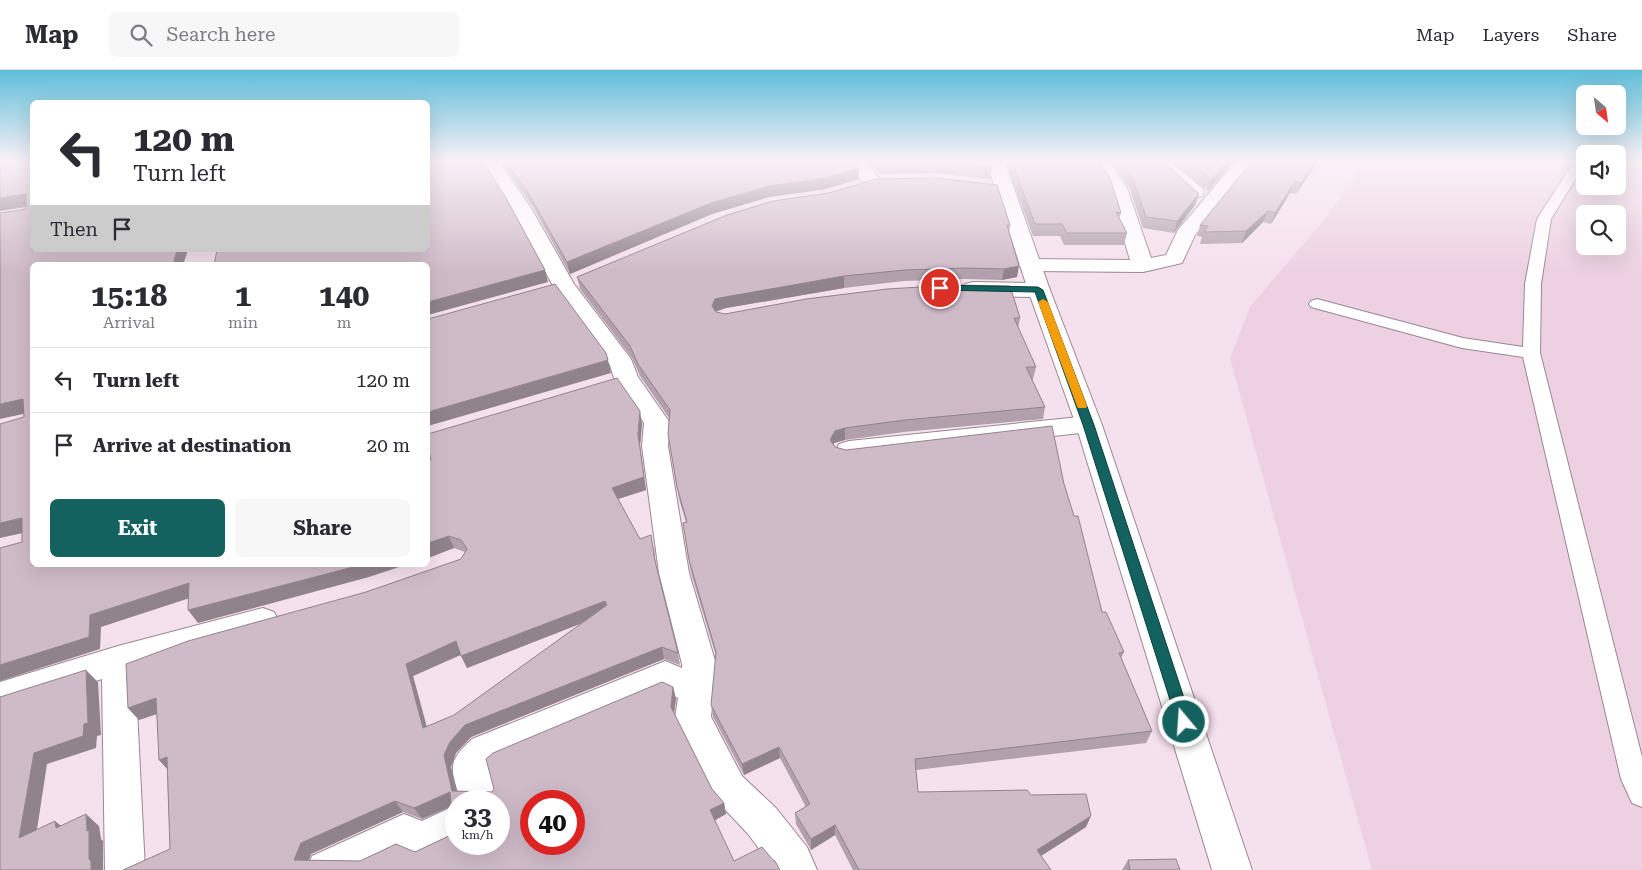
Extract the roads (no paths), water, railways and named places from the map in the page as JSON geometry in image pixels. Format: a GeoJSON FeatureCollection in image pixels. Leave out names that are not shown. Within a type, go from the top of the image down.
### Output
{"type":"FeatureCollection","features":[{"type":"Feature","properties":{"kind":"street"},"geometry":{"type":"LineString","coordinates":[[514,197],[564,285],[622,364],[617,380],[658,423],[655,446],[674,573],[699,664],[694,718],[730,788],[762,821],[793,861],[797,870]]}},
{"type":"Feature","properties":{"kind":"street"},"geometry":{"type":"LineString","coordinates":[[1001,197],[1034,277],[1089,425],[1232,870]]}},
{"type":"Feature","properties":{"kind":"street"},"geometry":{"type":"LineString","coordinates":[[1121,197],[1142,266]]}},
{"type":"Feature","properties":{"kind":"street"},"geometry":{"type":"LineString","coordinates":[[1200,197],[1209,205]]}},
{"type":"Feature","properties":{"kind":"street"},"geometry":{"type":"LineString","coordinates":[[950,288],[1142,266],[1175,258],[1185,234],[1215,197]]}},
{"type":"Feature","properties":{"kind":"street"},"geometry":{"type":"LineString","coordinates":[[845,451],[904,443],[1089,425]]}},
{"type":"Feature","properties":{"kind":"street"},"geometry":{"type":"LineString","coordinates":[[0,697],[118,660],[287,614]]}},
{"type":"Feature","properties":{"kind":"street"},"geometry":{"type":"LineString","coordinates":[[118,660],[125,870]]}},
{"type":"Feature","properties":{"kind":"street"},"geometry":{"type":"LineString","coordinates":[[476,790],[470,765],[485,751],[665,676],[696,690]]}},
{"type":"Feature","properties":{"kind":"street"},"geometry":{"type":"LineString","coordinates":[[326,870],[404,833],[422,842],[445,830]]}},
{"type":"Feature","properties":{"kind":"lane"},"geometry":{"type":"LineString","coordinates":[[1557,197],[1544,218],[1533,284],[1531,353],[1634,779],[1642,794]]}},
{"type":"Feature","properties":{"kind":"lane"},"geometry":{"type":"LineString","coordinates":[[1317,304],[1462,343],[1531,353]]}}]}
